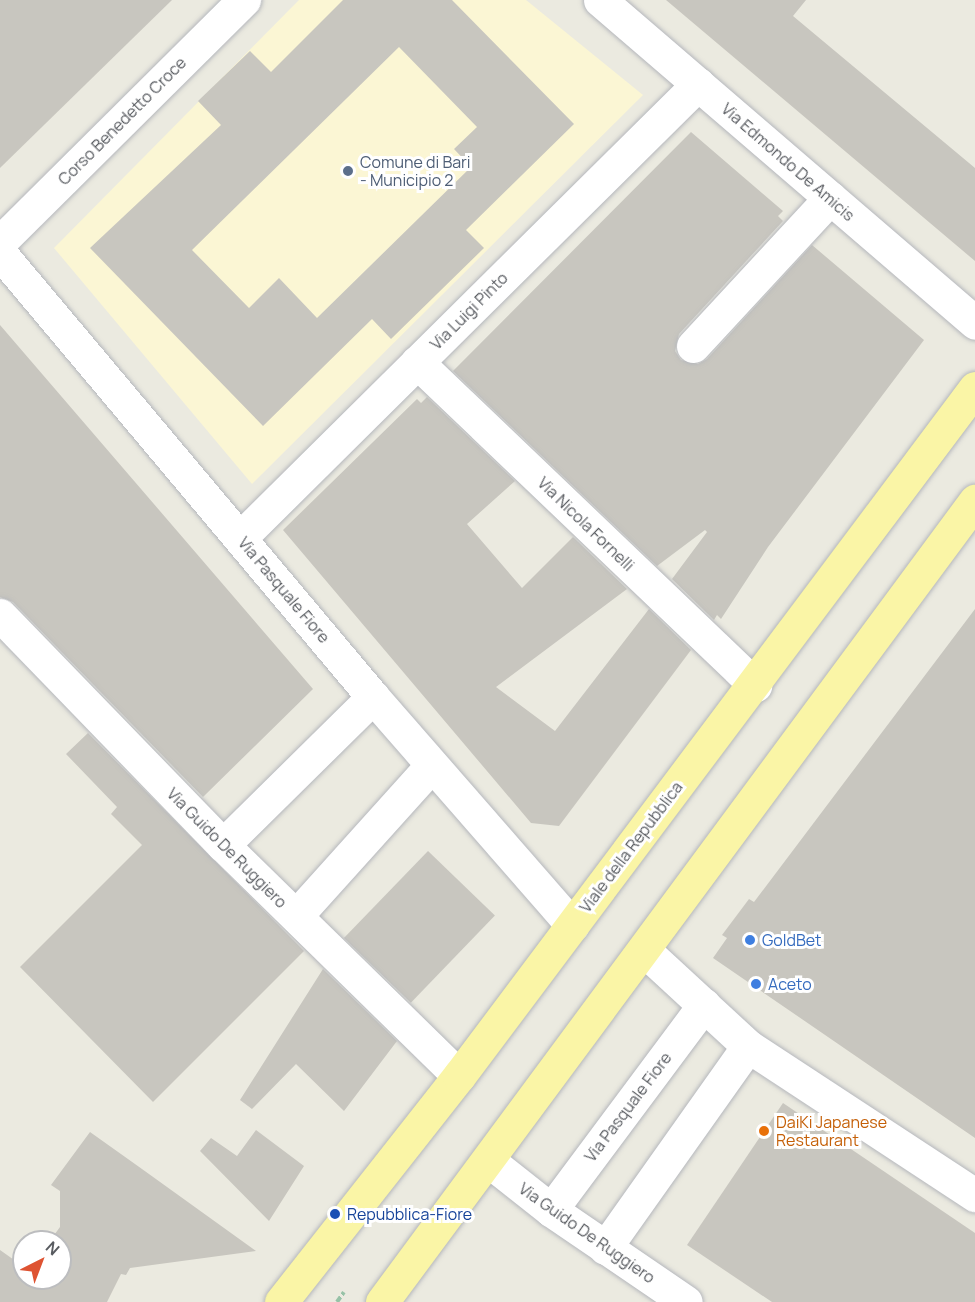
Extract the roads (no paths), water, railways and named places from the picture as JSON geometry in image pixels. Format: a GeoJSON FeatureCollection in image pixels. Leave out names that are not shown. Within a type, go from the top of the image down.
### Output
{"type":"FeatureCollection","features":[{"type":"Feature","properties":{"kind":"main road","name":"Viale della Repubblica"},"geometry":{"type":"LineString","coordinates":[[281,1302],[459,1076],[755,685],[975,387]]}},
{"type":"Feature","properties":{"kind":"main road"},"geometry":{"type":"LineString","coordinates":[[382,1302],[645,951],[975,501]]}},
{"type":"Feature","properties":{"kind":"street","name":"Via Edmondo De Amicis"},"geometry":{"type":"LineString","coordinates":[[600,0],[975,323]]}},
{"type":"Feature","properties":{"kind":"street","name":"Corso Benedetto Croce"},"geometry":{"type":"LineString","coordinates":[[0,242],[228,6]]}},
{"type":"Feature","properties":{"kind":"street","name":"Via Luigi Pinto"},"geometry":{"type":"LineString","coordinates":[[240,538],[698,84]]}},
{"type":"Feature","properties":{"kind":"street"},"geometry":{"type":"LineString","coordinates":[[693,346],[830,198]]}},
{"type":"Feature","properties":{"kind":"street","name":"Via Pasquale Fiore"},"geometry":{"type":"LineString","coordinates":[[0,253],[373,697],[572,925]]}},
{"type":"Feature","properties":{"kind":"street","name":"Via Nicola Fornelli"},"geometry":{"type":"LineString","coordinates":[[417,362],[755,685]]}},
{"type":"Feature","properties":{"kind":"street","name":"Via Guido De Ruggiero"},"geometry":{"type":"LineString","coordinates":[[0,615],[223,845],[459,1076]]}},
{"type":"Feature","properties":{"kind":"street"},"geometry":{"type":"LineString","coordinates":[[223,845],[373,697]]}},
{"type":"Feature","properties":{"kind":"street"},"geometry":{"type":"LineString","coordinates":[[296,916],[432,765]]}},
{"type":"Feature","properties":{"kind":"street"},"geometry":{"type":"LineString","coordinates":[[645,951],[748,1046],[975,1195]]}},
{"type":"Feature","properties":{"kind":"street","name":"Via Pasquale Fiore"},"geometry":{"type":"LineString","coordinates":[[551,1210],[704,1005]]}},
{"type":"Feature","properties":{"kind":"street"},"geometry":{"type":"LineString","coordinates":[[605,1248],[748,1046]]}},
{"type":"Feature","properties":{"kind":"street","name":"Via Guido De Ruggiero"},"geometry":{"type":"LineString","coordinates":[[489,1161],[551,1210],[686,1302]]}},
{"type":"Feature","properties":{"kind":"place","name":"Comune di Bari - Municipio 2"},"geometry":{"type":"Point","coordinates":[348,171]}},
{"type":"Feature","properties":{"kind":"place","name":"GoldBet"},"geometry":{"type":"Point","coordinates":[750,940]}},
{"type":"Feature","properties":{"kind":"place","name":"Aceto"},"geometry":{"type":"Point","coordinates":[756,984]}},
{"type":"Feature","properties":{"kind":"place","name":"DaiKi Japanese Restaurant"},"geometry":{"type":"Point","coordinates":[764,1131]}},
{"type":"Feature","properties":{"kind":"place","name":"Repubblica-Fiore"},"geometry":{"type":"Point","coordinates":[335,1214]}}]}
